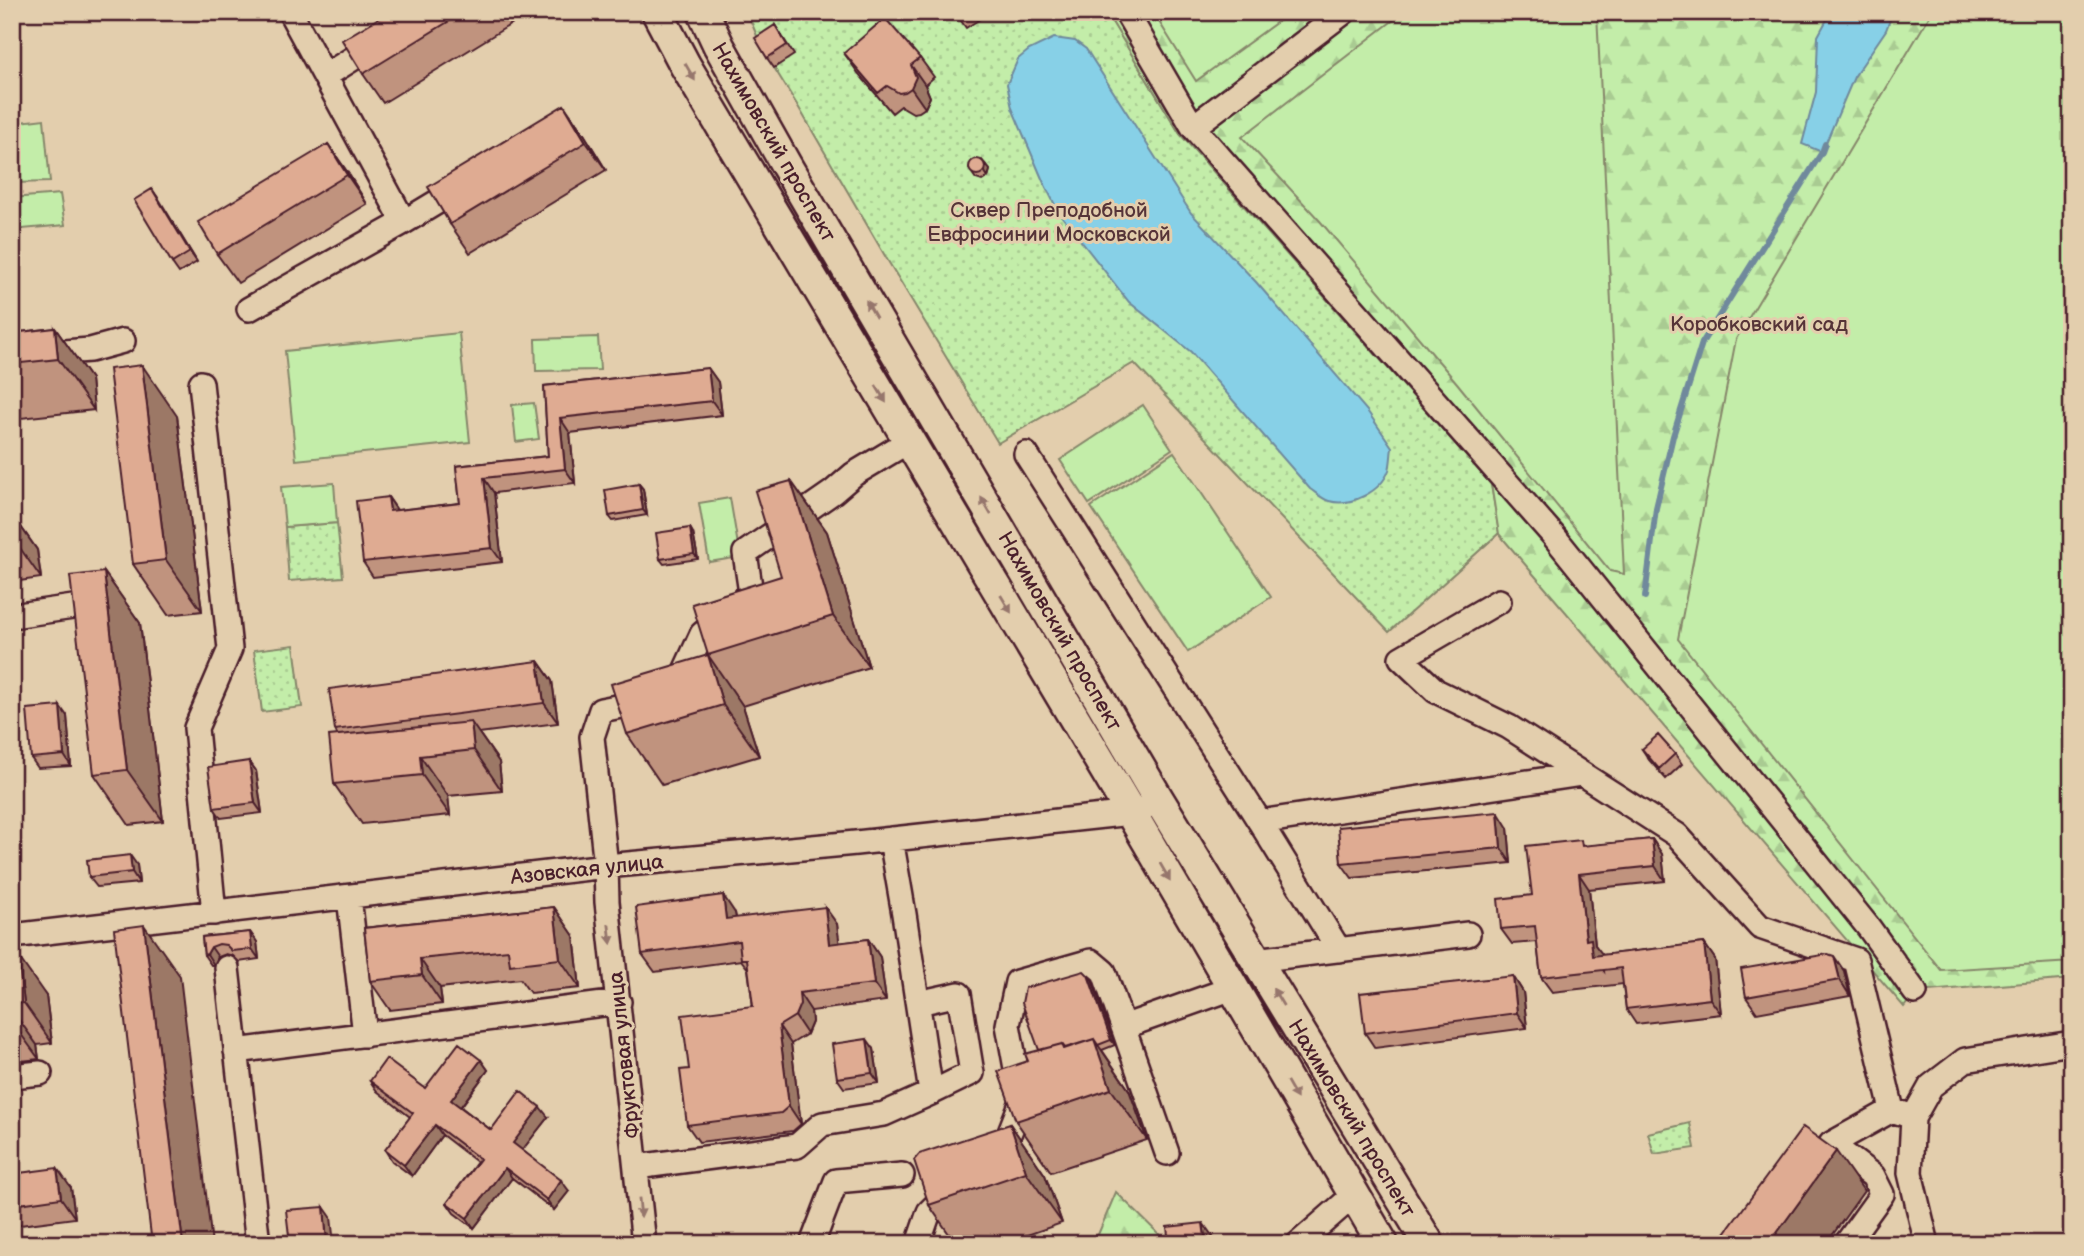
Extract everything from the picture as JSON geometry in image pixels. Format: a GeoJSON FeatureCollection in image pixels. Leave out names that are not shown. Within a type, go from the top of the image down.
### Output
{"type":"FeatureCollection","features":[{"type":"Feature","properties":{"kind":"main road","name":"Нахимовский проспект"},"geometry":{"type":"LineString","coordinates":[[657,12],[685,65],[1131,813],[1382,1244]]}},
{"type":"Feature","properties":{"kind":"main road","name":"Нахимовский проспект"},"geometry":{"type":"LineString","coordinates":[[703,12],[719,46],[786,165],[1160,802],[1429,1244]]}},
{"type":"Feature","properties":{"kind":"street"},"geometry":{"type":"LineString","coordinates":[[290,12],[404,222]]}},
{"type":"Feature","properties":{"kind":"street"},"geometry":{"type":"LineString","coordinates":[[325,76],[427,12]]}},
{"type":"Feature","properties":{"kind":"street"},"geometry":{"type":"LineString","coordinates":[[1126,12],[1194,127],[1553,535],[1868,928],[1915,992]]}},
{"type":"Feature","properties":{"kind":"street"},"geometry":{"type":"LineString","coordinates":[[1194,127],[1345,12]]}},
{"type":"Feature","properties":{"kind":"street"},"geometry":{"type":"LineString","coordinates":[[249,309],[475,179]]}},
{"type":"Feature","properties":{"kind":"street"},"geometry":{"type":"LineString","coordinates":[[12,356],[90,350],[123,341]]}},
{"type":"Feature","properties":{"kind":"street"},"geometry":{"type":"LineString","coordinates":[[201,383],[230,649],[196,728],[214,913]]}},
{"type":"Feature","properties":{"kind":"street","name":"Фруктовая улица"},"geometry":{"type":"LineString","coordinates":[[644,1244],[592,737],[601,710],[674,695],[702,634],[751,593],[745,554],[854,474],[909,441]]}},
{"type":"Feature","properties":{"kind":"street"},"geometry":{"type":"LineString","coordinates":[[1026,454],[1339,950]]}},
{"type":"Feature","properties":{"kind":"street"},"geometry":{"type":"LineString","coordinates":[[1499,601],[1401,658],[1436,691],[1509,727],[1677,835],[1760,927],[1856,960],[1892,1110]]}},
{"type":"Feature","properties":{"kind":"street"},"geometry":{"type":"LineString","coordinates":[[12,616],[87,605]]}},
{"type":"Feature","properties":{"kind":"street"},"geometry":{"type":"LineString","coordinates":[[1260,822],[1582,774]]}},
{"type":"Feature","properties":{"kind":"street","name":"Азовская улица"},"geometry":{"type":"LineString","coordinates":[[12,936],[606,866],[1131,813],[1160,802]]}},
{"type":"Feature","properties":{"kind":"street"},"geometry":{"type":"LineString","coordinates":[[891,839],[931,1093]]}},
{"type":"Feature","properties":{"kind":"street"},"geometry":{"type":"LineString","coordinates":[[349,897],[366,1035]]}},
{"type":"Feature","properties":{"kind":"street"},"geometry":{"type":"LineString","coordinates":[[1255,960],[1468,934]]}},
{"type":"Feature","properties":{"kind":"street"},"geometry":{"type":"LineString","coordinates":[[918,1244],[929,1212],[975,1167],[1002,1152],[1022,1101],[1008,1025],[1017,982],[1091,961],[1104,972],[1167,1153]]}},
{"type":"Feature","properties":{"kind":"street"},"geometry":{"type":"LineString","coordinates":[[227,968],[258,1244]]}},
{"type":"Feature","properties":{"kind":"street"},"geometry":{"type":"LineString","coordinates":[[1123,1027],[1233,988]]}},
{"type":"Feature","properties":{"kind":"street"},"geometry":{"type":"LineString","coordinates":[[636,1167],[797,1146],[822,1124],[884,1114],[972,1073],[959,994],[918,1003]]}},
{"type":"Feature","properties":{"kind":"street"},"geometry":{"type":"LineString","coordinates":[[236,1051],[619,1002]]}},
{"type":"Feature","properties":{"kind":"street"},"geometry":{"type":"LineString","coordinates":[[1927,1244],[1910,1173],[1913,1118],[1931,1086],[1965,1060],[2072,1043]]}},
{"type":"Feature","properties":{"kind":"street"},"geometry":{"type":"LineString","coordinates":[[1112,1076],[1138,1069]]}},
{"type":"Feature","properties":{"kind":"street"},"geometry":{"type":"LineString","coordinates":[[12,1076],[40,1073]]}},
{"type":"Feature","properties":{"kind":"street"},"geometry":{"type":"LineString","coordinates":[[1022,1101],[1048,1093]]}},
{"type":"Feature","properties":{"kind":"street"},"geometry":{"type":"LineString","coordinates":[[1801,1186],[1831,1144],[1892,1110],[1913,1118]]}},
{"type":"Feature","properties":{"kind":"street"},"geometry":{"type":"LineString","coordinates":[[1831,1144],[1873,1175],[1882,1194],[1846,1244]]}},
{"type":"Feature","properties":{"kind":"street"},"geometry":{"type":"LineString","coordinates":[[812,1244],[836,1181],[902,1175]]}},
{"type":"Feature","properties":{"kind":"street"},"geometry":{"type":"LineString","coordinates":[[1298,1244],[1354,1195]]}},
{"type":"Feature","properties":{"kind":"green space","name":"Сквер Преподобной Евфросинии Московской"},"geometry":{"type":"Polygon","coordinates":[[[747,12],[1106,12],[1180,134],[1491,484],[1499,533],[1389,632],[1134,363],[998,443],[762,48],[747,12]]]}},
{"type":"Feature","properties":{"kind":"green space","name":"Коробковский сад"},"geometry":{"type":"Polygon","coordinates":[[[1106,12],[2072,12],[2072,979],[1916,992],[1904,1007],[1499,534],[1491,484],[1180,134],[1106,12]]]}},
{"type":"Feature","properties":{"kind":"green space"},"geometry":{"type":"Polygon","coordinates":[[[1153,12],[1291,12],[1196,81],[1153,12]]]}},
{"type":"Feature","properties":{"kind":"green space"},"geometry":{"type":"Polygon","coordinates":[[[1404,12],[1597,12],[1624,574],[1610,571],[1457,383],[1320,221],[1242,137],[1404,12]]]}},
{"type":"Feature","properties":{"kind":"green space"},"geometry":{"type":"Polygon","coordinates":[[[1932,12],[2072,12],[2072,962],[1941,970],[1678,639],[1736,339],[1932,12]]]}},
{"type":"Feature","properties":{"kind":"green space"},"geometry":{"type":"Polygon","coordinates":[[[44,119],[50,182],[12,183],[12,123],[44,119]]]}},
{"type":"Feature","properties":{"kind":"green space"},"geometry":{"type":"Polygon","coordinates":[[[60,194],[65,225],[12,230],[12,198],[60,194]]]}},
{"type":"Feature","properties":{"kind":"green space"},"geometry":{"type":"Polygon","coordinates":[[[459,333],[470,442],[296,460],[285,351],[459,333]]]}},
{"type":"Feature","properties":{"kind":"green space"},"geometry":{"type":"Polygon","coordinates":[[[598,337],[600,370],[536,371],[535,339],[598,337]]]}},
{"type":"Feature","properties":{"kind":"green space"},"geometry":{"type":"Polygon","coordinates":[[[534,403],[539,439],[516,442],[512,405],[534,403]]]}},
{"type":"Feature","properties":{"kind":"green space"},"geometry":{"type":"Polygon","coordinates":[[[1143,405],[1172,449],[1089,504],[1060,460],[1143,405]]]}},
{"type":"Feature","properties":{"kind":"green space"},"geometry":{"type":"Polygon","coordinates":[[[1174,452],[1271,597],[1188,652],[1091,507],[1174,452]]]}},
{"type":"Feature","properties":{"kind":"green space"},"geometry":{"type":"Polygon","coordinates":[[[334,483],[337,523],[285,527],[281,487],[334,483]]]}},
{"type":"Feature","properties":{"kind":"green space"},"geometry":{"type":"Polygon","coordinates":[[[730,498],[740,557],[709,562],[699,503],[730,498]]]}},
{"type":"Feature","properties":{"kind":"green space"},"geometry":{"type":"Polygon","coordinates":[[[337,523],[343,577],[289,581],[285,527],[337,523]]]}},
{"type":"Feature","properties":{"kind":"green space"},"geometry":{"type":"Polygon","coordinates":[[[294,645],[302,707],[262,712],[254,650],[294,645]]]}},
{"type":"Feature","properties":{"kind":"green space"},"geometry":{"type":"Polygon","coordinates":[[[1690,1123],[1695,1148],[1654,1154],[1648,1133],[1690,1123]]]}},
{"type":"Feature","properties":{"kind":"green space"},"geometry":{"type":"Polygon","coordinates":[[[1116,1192],[1169,1244],[1094,1244],[1116,1192]]]}},
{"type":"Feature","properties":{"kind":"water"},"geometry":{"type":"Polygon","coordinates":[[[1831,12],[1893,12],[1886,30],[1854,77],[1822,152],[1802,144],[1816,92],[1818,36],[1831,12]]]}},
{"type":"Feature","properties":{"kind":"water"},"geometry":{"type":"Polygon","coordinates":[[[1054,38],[1075,41],[1086,49],[1191,213],[1256,282],[1368,412],[1392,447],[1389,470],[1372,491],[1355,500],[1337,502],[1326,500],[1310,489],[1191,352],[1129,302],[1059,213],[1012,108],[1007,84],[1018,59],[1029,50],[1054,38]]]}},
{"type":"Feature","properties":{"kind":"building"},"geometry":{"type":"Polygon","coordinates":[[[389,12],[464,12],[363,74],[342,40],[389,12]]]}},
{"type":"Feature","properties":{"kind":"building"},"geometry":{"type":"Polygon","coordinates":[[[885,18],[920,58],[911,65],[916,77],[911,88],[905,92],[899,93],[887,86],[878,93],[844,53],[885,18]]]}},
{"type":"Feature","properties":{"kind":"building"},"geometry":{"type":"Polygon","coordinates":[[[775,25],[787,45],[767,58],[755,38],[775,25]]]}},
{"type":"Feature","properties":{"kind":"building"},"geometry":{"type":"Polygon","coordinates":[[[564,105],[586,142],[450,224],[428,187],[564,105]]]}},
{"type":"Feature","properties":{"kind":"building"},"geometry":{"type":"Polygon","coordinates":[[[328,144],[347,175],[217,254],[198,222],[328,144]]]}},
{"type":"Feature","properties":{"kind":"building"},"geometry":{"type":"Polygon","coordinates":[[[974,159],[980,159],[985,167],[983,173],[974,175],[969,170],[969,164],[974,159]]]}},
{"type":"Feature","properties":{"kind":"building"},"geometry":{"type":"Polygon","coordinates":[[[152,189],[190,252],[172,263],[134,200],[152,189]]]}},
{"type":"Feature","properties":{"kind":"building"},"geometry":{"type":"Polygon","coordinates":[[[55,328],[58,359],[12,364],[12,333],[55,328]]]}},
{"type":"Feature","properties":{"kind":"building"},"geometry":{"type":"Polygon","coordinates":[[[142,365],[166,560],[133,564],[109,369],[142,365]]]}},
{"type":"Feature","properties":{"kind":"building"},"geometry":{"type":"Polygon","coordinates":[[[708,368],[712,401],[560,418],[565,469],[484,478],[492,548],[363,562],[356,501],[388,497],[390,511],[460,503],[456,466],[548,456],[544,386],[708,368]]]}},
{"type":"Feature","properties":{"kind":"building"},"geometry":{"type":"Polygon","coordinates":[[[791,481],[833,616],[708,655],[692,604],[781,576],[755,491],[791,481]]]}},
{"type":"Feature","properties":{"kind":"building"},"geometry":{"type":"Polygon","coordinates":[[[639,484],[643,510],[609,516],[605,490],[639,484]]]}},
{"type":"Feature","properties":{"kind":"building"},"geometry":{"type":"Polygon","coordinates":[[[690,528],[694,554],[660,559],[656,533],[690,528]]]}},
{"type":"Feature","properties":{"kind":"building"},"geometry":{"type":"Polygon","coordinates":[[[104,572],[127,770],[94,774],[70,576],[104,572]]]}},
{"type":"Feature","properties":{"kind":"building"},"geometry":{"type":"Polygon","coordinates":[[[708,655],[723,705],[627,734],[611,684],[708,655]]]}},
{"type":"Feature","properties":{"kind":"building"},"geometry":{"type":"Polygon","coordinates":[[[538,661],[544,703],[335,730],[329,689],[538,661]]]}},
{"type":"Feature","properties":{"kind":"building"},"geometry":{"type":"Polygon","coordinates":[[[60,706],[64,755],[31,758],[27,709],[60,706]]]}},
{"type":"Feature","properties":{"kind":"building"},"geometry":{"type":"Polygon","coordinates":[[[471,722],[474,750],[420,756],[422,775],[334,784],[329,736],[471,722]]]}},
{"type":"Feature","properties":{"kind":"building"},"geometry":{"type":"Polygon","coordinates":[[[1658,735],[1675,754],[1659,769],[1642,749],[1658,735]]]}},
{"type":"Feature","properties":{"kind":"building"},"geometry":{"type":"Polygon","coordinates":[[[249,761],[255,803],[214,808],[208,767],[249,761]]]}},
{"type":"Feature","properties":{"kind":"building"},"geometry":{"type":"Polygon","coordinates":[[[1498,812],[1501,848],[1341,863],[1338,827],[1498,812]]]}},
{"type":"Feature","properties":{"kind":"building"},"geometry":{"type":"Polygon","coordinates":[[[1652,839],[1655,866],[1579,874],[1586,940],[1591,939],[1593,956],[1704,943],[1710,999],[1626,1009],[1621,968],[1541,977],[1535,926],[1501,929],[1498,899],[1532,895],[1526,846],[1581,840],[1582,846],[1652,839]]]}},
{"type":"Feature","properties":{"kind":"building"},"geometry":{"type":"Polygon","coordinates":[[[130,855],[132,872],[89,877],[87,860],[130,855]]]}},
{"type":"Feature","properties":{"kind":"building"},"geometry":{"type":"Polygon","coordinates":[[[723,895],[726,919],[825,907],[829,944],[868,939],[874,984],[799,993],[800,1004],[795,1016],[779,1026],[789,1106],[781,1113],[687,1125],[680,1070],[689,1069],[682,1015],[753,1006],[747,959],[741,959],[739,941],[642,954],[636,907],[723,895]]]}},
{"type":"Feature","properties":{"kind":"building"},"geometry":{"type":"Polygon","coordinates":[[[554,907],[560,959],[510,965],[508,950],[420,959],[422,975],[370,981],[364,928],[554,907]]]}},
{"type":"Feature","properties":{"kind":"building"},"geometry":{"type":"Polygon","coordinates":[[[144,925],[183,1244],[152,1244],[114,929],[144,925]]]}},
{"type":"Feature","properties":{"kind":"building"},"geometry":{"type":"Polygon","coordinates":[[[250,932],[252,949],[232,951],[226,945],[219,944],[211,947],[204,955],[202,937],[250,932]]]}},
{"type":"Feature","properties":{"kind":"building"},"geometry":{"type":"Polygon","coordinates":[[[1828,954],[1834,956],[1840,980],[1746,997],[1741,969],[1828,954]]]}},
{"type":"Feature","properties":{"kind":"building"},"geometry":{"type":"Polygon","coordinates":[[[18,956],[24,1003],[12,1004],[12,957],[18,956]]]}},
{"type":"Feature","properties":{"kind":"building"},"geometry":{"type":"Polygon","coordinates":[[[1084,971],[1088,975],[1111,1040],[1098,1045],[1094,1039],[1065,1048],[1062,1044],[1039,1050],[1022,1003],[1025,988],[1084,971]]]}},
{"type":"Feature","properties":{"kind":"building"},"geometry":{"type":"Polygon","coordinates":[[[1513,976],[1517,1013],[1365,1033],[1360,993],[1513,976]]]}},
{"type":"Feature","properties":{"kind":"building"},"geometry":{"type":"Polygon","coordinates":[[[867,1039],[872,1073],[837,1078],[832,1044],[867,1039]]]}},
{"type":"Feature","properties":{"kind":"building"},"geometry":{"type":"Polygon","coordinates":[[[1094,1039],[1111,1089],[1016,1121],[998,1071],[1028,1061],[1025,1054],[1062,1044],[1064,1049],[1094,1039]]]}},
{"type":"Feature","properties":{"kind":"building"},"geometry":{"type":"Polygon","coordinates":[[[459,1043],[481,1060],[451,1100],[491,1130],[520,1091],[540,1107],[513,1143],[561,1180],[547,1200],[505,1168],[467,1218],[447,1203],[480,1159],[435,1125],[404,1165],[385,1150],[413,1113],[370,1081],[386,1059],[425,1088],[459,1043]]]}},
{"type":"Feature","properties":{"kind":"building"},"geometry":{"type":"Polygon","coordinates":[[[1010,1124],[1026,1172],[929,1205],[914,1160],[919,1154],[1010,1124]]]}},
{"type":"Feature","properties":{"kind":"building"},"geometry":{"type":"Polygon","coordinates":[[[1803,1127],[1836,1151],[1769,1244],[1717,1244],[1803,1127]]]}},
{"type":"Feature","properties":{"kind":"building"},"geometry":{"type":"Polygon","coordinates":[[[57,1168],[61,1198],[12,1205],[12,1174],[57,1168]]]}},
{"type":"Feature","properties":{"kind":"building"},"geometry":{"type":"Polygon","coordinates":[[[324,1207],[327,1244],[290,1244],[286,1210],[324,1207]]]}},
{"type":"Feature","properties":{"kind":"building"},"geometry":{"type":"Polygon","coordinates":[[[1203,1223],[1206,1244],[1169,1244],[1167,1227],[1203,1223]]]}},
{"type":"Feature","properties":{"kind":"waterway"},"geometry":{"type":"LineString","coordinates":[[1645,597],[1656,508],[1673,436],[1702,343],[1825,144]]}}]}
